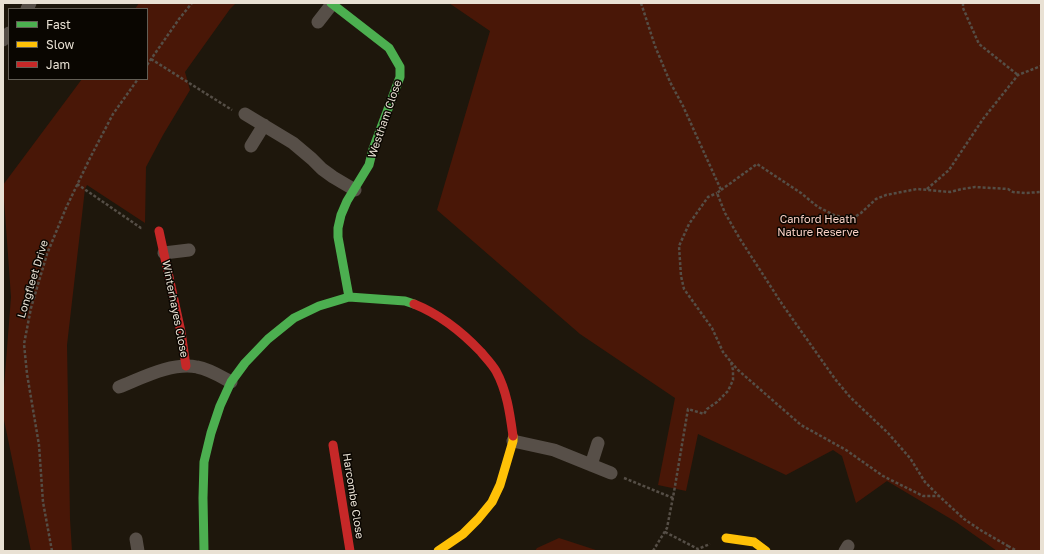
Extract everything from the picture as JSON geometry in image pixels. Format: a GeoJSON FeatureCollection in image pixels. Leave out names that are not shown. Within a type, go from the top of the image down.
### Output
{"type":"FeatureCollection","features":[{"type":"Feature","properties":{"kind":"street","name":"Westham Close"},"geometry":{"type":"LineString","coordinates":[[318,22],[332,4],[389,48],[400,67],[400,77],[373,149],[369,165],[347,201],[341,215],[338,228],[340,250],[349,297]]}},
{"type":"Feature","properties":{"kind":"street"},"geometry":{"type":"LineString","coordinates":[[246,114],[293,144],[333,177],[355,190]]}},
{"type":"Feature","properties":{"kind":"street"},"geometry":{"type":"LineString","coordinates":[[251,146],[264,125]]}},
{"type":"Feature","properties":{"kind":"street","name":"Winterhayes Close"},"geometry":{"type":"LineString","coordinates":[[159,231],[181,332],[186,366]]}},
{"type":"Feature","properties":{"kind":"street","name":"Winterhayes Close"},"geometry":{"type":"LineString","coordinates":[[164,253],[189,250]]}},
{"type":"Feature","properties":{"kind":"street"},"geometry":{"type":"LineString","coordinates":[[204,551],[204,462],[211,433],[220,406],[231,382],[245,363],[268,338],[294,318],[319,306],[349,297],[405,301],[444,320],[458,330],[477,348],[496,371],[504,389],[510,411],[513,441],[500,485],[492,502],[478,519],[462,534],[438,551]]}},
{"type":"Feature","properties":{"kind":"street","name":"Winterhayes Close"},"geometry":{"type":"LineString","coordinates":[[119,387],[167,369],[186,366],[198,367],[210,371],[231,382]]}},
{"type":"Feature","properties":{"kind":"street"},"geometry":{"type":"LineString","coordinates":[[513,441],[554,450],[611,473]]}},
{"type":"Feature","properties":{"kind":"street"},"geometry":{"type":"LineString","coordinates":[[591,465],[598,443]]}},
{"type":"Feature","properties":{"kind":"street","name":"Harcombe Close"},"geometry":{"type":"LineString","coordinates":[[333,445],[350,551]]}},
{"type":"Feature","properties":{"kind":"street"},"geometry":{"type":"LineString","coordinates":[[726,538],[754,542],[766,551]]}},
{"type":"Feature","properties":{"kind":"path"},"geometry":{"type":"LineString","coordinates":[[148,64],[192,3]]}},
{"type":"Feature","properties":{"kind":"path"},"geometry":{"type":"LineString","coordinates":[[640,3],[655,46],[670,82],[683,106],[721,190]]}},
{"type":"Feature","properties":{"kind":"path"},"geometry":{"type":"LineString","coordinates":[[963,3],[979,44],[1018,75]]}},
{"type":"Feature","properties":{"kind":"path"},"geometry":{"type":"LineString","coordinates":[[151,59],[235,111],[246,114]]}},
{"type":"Feature","properties":{"kind":"path"},"geometry":{"type":"LineString","coordinates":[[926,190],[949,170],[983,119],[1018,75],[1041,66]]}},
{"type":"Feature","properties":{"kind":"path","name":"Longfleet Drive"},"geometry":{"type":"LineString","coordinates":[[52,551],[43,502],[39,445],[24,344],[31,308],[47,254],[66,208],[113,114],[137,80]]}},
{"type":"Feature","properties":{"kind":"path"},"geometry":{"type":"LineString","coordinates":[[939,496],[923,496],[883,476],[846,450],[801,426],[738,370],[724,352],[712,328],[694,305],[684,289],[681,276],[679,246],[689,224],[708,197],[717,193],[757,164],[801,193],[818,207],[834,215],[846,218],[854,218],[876,199],[886,195],[917,189],[950,192],[975,188],[1008,189],[1014,192],[1041,192]]}},
{"type":"Feature","properties":{"kind":"path"},"geometry":{"type":"LineString","coordinates":[[78,184],[141,228],[159,231]]}},
{"type":"Feature","properties":{"kind":"path"},"geometry":{"type":"LineString","coordinates":[[717,193],[725,213],[740,239],[782,304],[834,379],[850,397],[888,433],[910,458],[925,482],[939,496],[964,519],[1017,551]]}},
{"type":"Feature","properties":{"kind":"path"},"geometry":{"type":"LineString","coordinates":[[653,551],[667,528],[688,409],[704,414],[707,408],[717,402],[728,391],[733,380],[731,362]]}},
{"type":"Feature","properties":{"kind":"path"},"geometry":{"type":"LineString","coordinates":[[611,473],[673,498]]}},
{"type":"Feature","properties":{"kind":"path"},"geometry":{"type":"LineString","coordinates":[[665,532],[698,549],[726,538]]}},
{"type":"Feature","properties":{"kind":"path"},"geometry":{"type":"LineString","coordinates":[[1006,551],[1008,546]]}},
{"type":"Feature","properties":{"kind":"green space"},"geometry":{"type":"Polygon","coordinates":[[[139,3],[236,3],[230,9],[185,72],[190,90],[146,167],[145,223],[87,185],[85,189],[67,345],[70,519],[72,551],[31,551],[3,415],[11,297],[3,185],[81,80],[148,80],[148,8],[136,8],[139,3]]]}},
{"type":"Feature","properties":{"kind":"green space","name":"Canford Heath Nature Reserve"},"geometry":{"type":"Polygon","coordinates":[[[449,3],[1041,3],[1041,551],[997,551],[956,522],[887,481],[856,503],[842,456],[833,450],[786,475],[698,434],[686,491],[658,485],[675,398],[580,334],[437,210],[490,31],[449,3]]]}},
{"type":"Feature","properties":{"kind":"green space"},"geometry":{"type":"Polygon","coordinates":[[[559,538],[599,551],[535,551],[537,548],[559,538]]]}},
{"type":"Feature","properties":{"kind":"traffic: fast"},"geometry":{"type":"LineString","coordinates":[[331,3],[389,48],[400,67],[400,77],[373,149],[369,165],[347,201],[341,215],[338,228],[338,237],[349,297]]}},
{"type":"Feature","properties":{"kind":"traffic: fast"},"geometry":{"type":"LineString","coordinates":[[204,551],[204,462],[211,433],[220,406],[231,382],[245,363],[268,339],[294,318],[319,306],[349,297],[405,301],[414,304]]}},
{"type":"Feature","properties":{"kind":"traffic: slow"},"geometry":{"type":"LineString","coordinates":[[438,551],[463,534],[492,502],[500,485],[513,441],[513,436]]}},
{"type":"Feature","properties":{"kind":"traffic: slow"},"geometry":{"type":"LineString","coordinates":[[726,538],[754,542],[766,551]]}},
{"type":"Feature","properties":{"kind":"traffic: jam"},"geometry":{"type":"LineString","coordinates":[[159,231],[181,332],[186,366]]}},
{"type":"Feature","properties":{"kind":"traffic: jam"},"geometry":{"type":"LineString","coordinates":[[414,304],[441,318],[466,337],[493,366],[500,379],[505,395],[513,436]]}},
{"type":"Feature","properties":{"kind":"traffic: jam"},"geometry":{"type":"LineString","coordinates":[[333,445],[350,551]]}}]}
